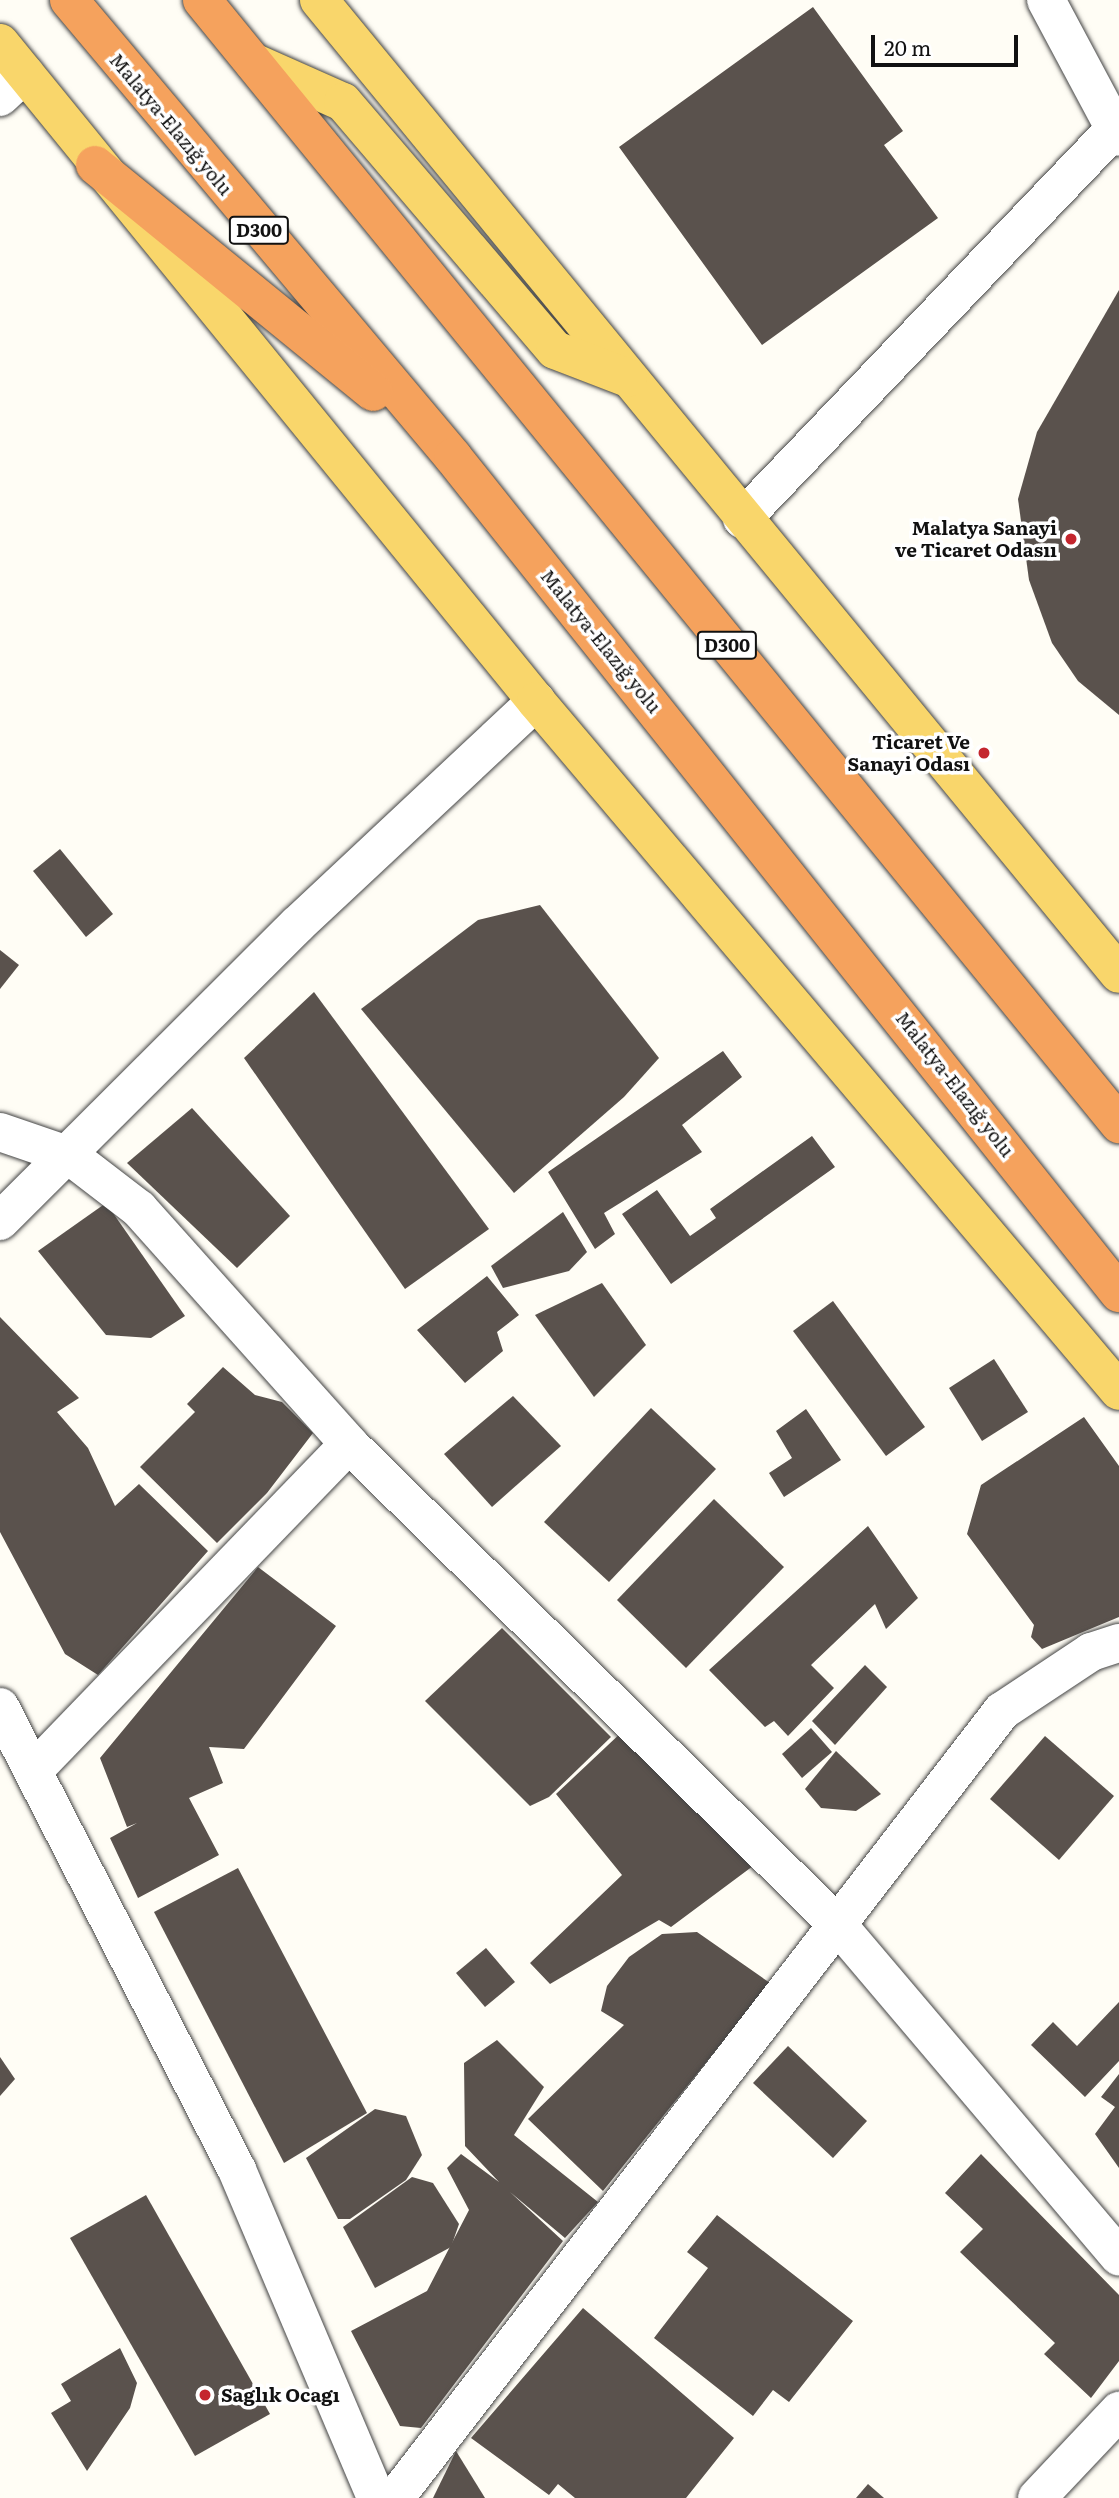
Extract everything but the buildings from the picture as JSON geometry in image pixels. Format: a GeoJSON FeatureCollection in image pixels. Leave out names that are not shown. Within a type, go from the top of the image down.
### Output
{"type":"FeatureCollection","features":[{"type":"Feature","properties":{"kind":"highway","name":"Malatya-Elazığ yolu"},"geometry":{"type":"LineString","coordinates":[[69,0],[453,457],[1119,1293]]}},
{"type":"Feature","properties":{"kind":"highway","name":"D300"},"geometry":{"type":"LineString","coordinates":[[201,0],[1119,1124]]}},
{"type":"Feature","properties":{"kind":"highway"},"geometry":{"type":"LineString","coordinates":[[94,164],[453,457]]}},
{"type":"Feature","properties":{"kind":"main road"},"geometry":{"type":"LineString","coordinates":[[319,0],[630,378],[742,519],[1119,974]]}},
{"type":"Feature","properties":{"kind":"main road"},"geometry":{"type":"LineString","coordinates":[[0,43],[12,85],[94,164],[536,701],[1119,1391]]}},
{"type":"Feature","properties":{"kind":"main road"},"geometry":{"type":"LineString","coordinates":[[253,62],[343,102],[555,351],[630,378]]}},
{"type":"Feature","properties":{"kind":"street"},"geometry":{"type":"LineString","coordinates":[[742,519],[1115,134],[1046,0]]}},
{"type":"Feature","properties":{"kind":"street"},"geometry":{"type":"LineString","coordinates":[[0,1221],[71,1156],[297,925],[536,701]]}},
{"type":"Feature","properties":{"kind":"street"},"geometry":{"type":"LineString","coordinates":[[0,1132],[71,1156],[139,1209],[349,1444],[838,1924],[1119,2256]]}},
{"type":"Feature","properties":{"kind":"street"},"geometry":{"type":"LineString","coordinates":[[35,1769],[349,1444]]}},
{"type":"Feature","properties":{"kind":"street"},"geometry":{"type":"LineString","coordinates":[[395,2498],[1002,1711],[1091,1652],[1119,1643]]}},
{"type":"Feature","properties":{"kind":"street"},"geometry":{"type":"LineString","coordinates":[[0,1707],[35,1769],[237,2170],[376,2498]]}},
{"type":"Feature","properties":{"kind":"street"},"geometry":{"type":"LineString","coordinates":[[1037,2498],[1119,2411]]}},
{"type":"Feature","properties":{"kind":"place","name":"Malatya Sanayi ve Ticaret Odasıı"},"geometry":{"type":"Point","coordinates":[1071,539]}},
{"type":"Feature","properties":{"kind":"place","name":"Ticaret Ve Sanayi Odası"},"geometry":{"type":"Point","coordinates":[984,753]}},
{"type":"Feature","properties":{"kind":"place","name":"Saglık Ocagı"},"geometry":{"type":"Point","coordinates":[205,2395]}}]}
